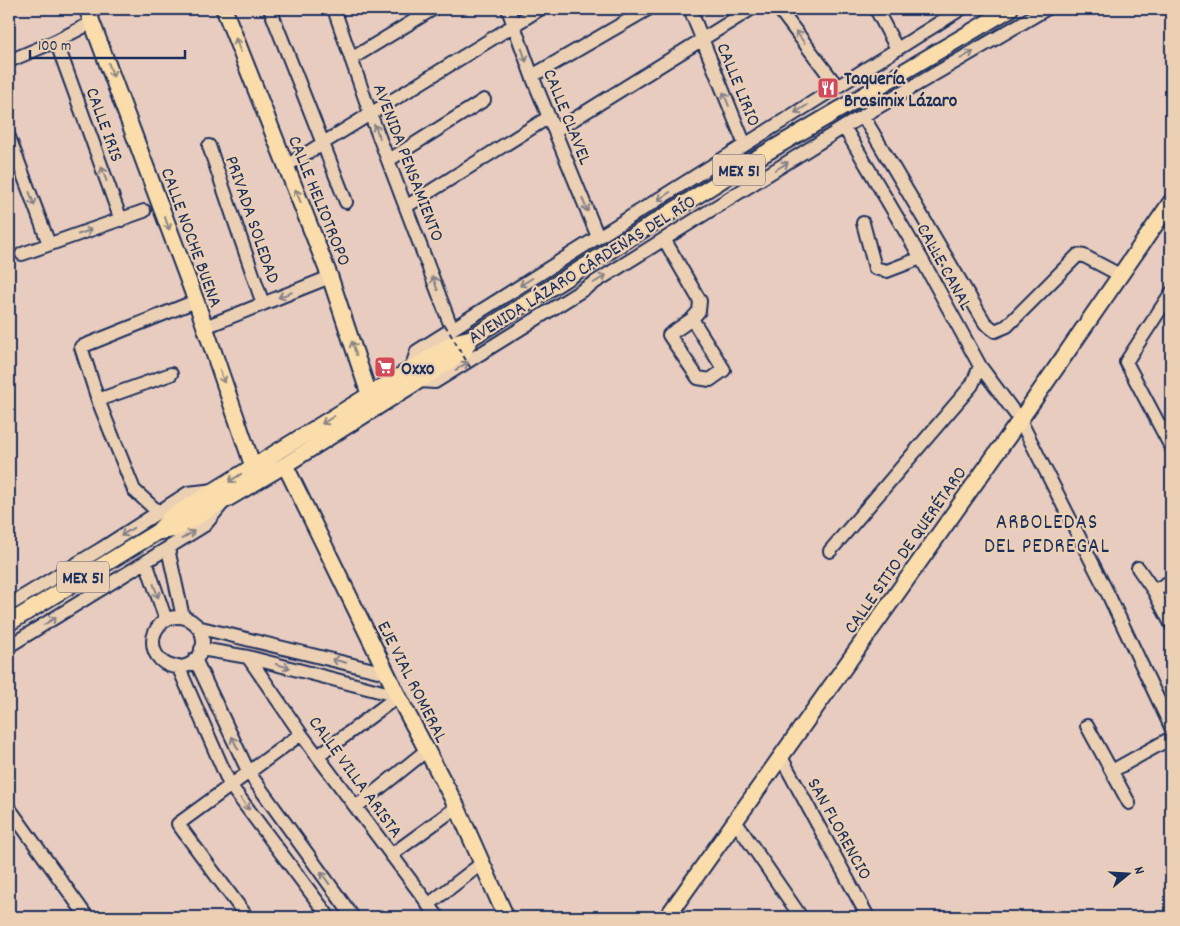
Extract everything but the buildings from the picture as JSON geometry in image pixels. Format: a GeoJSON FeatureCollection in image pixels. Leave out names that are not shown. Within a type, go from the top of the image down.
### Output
{"type":"FeatureCollection","features":[{"type":"Feature","properties":{"kind":"main road","name":"CALLE HELIOTROPO"},"geometry":{"type":"LineString","coordinates":[[224,9],[330,277],[372,401]]}},
{"type":"Feature","properties":{"kind":"main road","name":"AVENIDA LÁZARO CÁRDENAS DEL RÍO"},"geometry":{"type":"LineString","coordinates":[[9,622],[157,532],[170,518],[220,496],[414,375],[463,353],[471,338],[752,162],[1010,9]]}},
{"type":"Feature","properties":{"kind":"main road","name":"CALLE NOCHE BUENA"},"geometry":{"type":"LineString","coordinates":[[90,15],[196,301],[256,474]]}},
{"type":"Feature","properties":{"kind":"main road","name":"CALLE SITIO DE QUERÉTARO"},"geometry":{"type":"LineString","coordinates":[[667,917],[1020,420],[1171,202]]}},
{"type":"Feature","properties":{"kind":"main road","name":"AVENIDA LÁZARO CÁRDENAS DEL RÍO"},"geometry":{"type":"LineString","coordinates":[[256,474],[285,465],[372,401]]}},
{"type":"Feature","properties":{"kind":"main road","name":"EJE VIAL ROMERAL"},"geometry":{"type":"LineString","coordinates":[[285,465],[398,696],[457,807],[506,917]]}},
{"type":"Feature","properties":{"kind":"main road"},"geometry":{"type":"LineString","coordinates":[[493,891],[496,917]]}},
{"type":"Feature","properties":{"kind":"street"},"geometry":{"type":"LineString","coordinates":[[270,9],[346,202]]}},
{"type":"Feature","properties":{"kind":"street","name":"AVENIDA PENSAMIENTO"},"geometry":{"type":"LineString","coordinates":[[334,9],[370,113],[407,206],[449,327]]}},
{"type":"Feature","properties":{"kind":"street"},"geometry":{"type":"LineString","coordinates":[[351,59],[433,9]]}},
{"type":"Feature","properties":{"kind":"street","name":"CALLE CLAVEL"},"geometry":{"type":"LineString","coordinates":[[508,9],[532,76],[598,237]]}},
{"type":"Feature","properties":{"kind":"street"},"geometry":{"type":"LineString","coordinates":[[286,166],[540,9]]}},
{"type":"Feature","properties":{"kind":"street"},"geometry":{"type":"LineString","coordinates":[[532,76],[648,9]]}},
{"type":"Feature","properties":{"kind":"street","name":"CALLE LIRIO"},"geometry":{"type":"LineString","coordinates":[[690,9],[745,144]]}},
{"type":"Feature","properties":{"kind":"street"},"geometry":{"type":"LineString","coordinates":[[555,131],[751,9]]}},
{"type":"Feature","properties":{"kind":"street"},"geometry":{"type":"LineString","coordinates":[[779,9],[837,86]]}},
{"type":"Feature","properties":{"kind":"street"},"geometry":{"type":"LineString","coordinates":[[876,9],[896,49]]}},
{"type":"Feature","properties":{"kind":"street","name":"AVENIDA LÁZARO CÁRDENAS DEL RÍO"},"geometry":{"type":"LineString","coordinates":[[961,9],[598,237],[449,327],[417,351],[414,375],[435,382],[844,127],[1046,9]]}},
{"type":"Feature","properties":{"kind":"street"},"geometry":{"type":"LineString","coordinates":[[9,61],[56,41],[90,15]]}},
{"type":"Feature","properties":{"kind":"street","name":"CALLE IRIS"},"geometry":{"type":"LineString","coordinates":[[56,41],[121,220]]}},
{"type":"Feature","properties":{"kind":"street"},"geometry":{"type":"LineString","coordinates":[[389,160],[484,100]]}},
{"type":"Feature","properties":{"kind":"street"},"geometry":{"type":"LineString","coordinates":[[864,116],[985,323],[996,331],[1007,326],[1078,255],[1084,256],[1120,275]]}},
{"type":"Feature","properties":{"kind":"street"},"geometry":{"type":"LineString","coordinates":[[407,206],[549,117]]}},
{"type":"Feature","properties":{"kind":"street","name":"CALLE CANAL"},"geometry":{"type":"LineString","coordinates":[[844,127],[921,258],[980,366],[1020,420],[1109,596],[1171,727]]}},
{"type":"Feature","properties":{"kind":"street"},"geometry":{"type":"LineString","coordinates":[[9,137],[49,244]]}},
{"type":"Feature","properties":{"kind":"street","name":"PRIVADA SOLEDAD"},"geometry":{"type":"LineString","coordinates":[[209,146],[263,304]]}},
{"type":"Feature","properties":{"kind":"street"},"geometry":{"type":"LineString","coordinates":[[22,254],[144,211]]}},
{"type":"Feature","properties":{"kind":"street"},"geometry":{"type":"LineString","coordinates":[[863,223],[875,268],[887,271],[921,258]]}},
{"type":"Feature","properties":{"kind":"street"},"geometry":{"type":"LineString","coordinates":[[664,239],[700,301],[699,311],[692,319],[669,335],[698,378],[710,380],[724,370],[692,319]]}},
{"type":"Feature","properties":{"kind":"street"},"geometry":{"type":"LineString","coordinates":[[205,327],[330,277]]}},
{"type":"Feature","properties":{"kind":"street"},"geometry":{"type":"LineString","coordinates":[[158,512],[134,490],[98,400],[80,347],[196,301]]}},
{"type":"Feature","properties":{"kind":"street"},"geometry":{"type":"LineString","coordinates":[[1170,301],[1126,362],[1171,447]]}},
{"type":"Feature","properties":{"kind":"street"},"geometry":{"type":"LineString","coordinates":[[830,551],[972,385],[980,366]]}},
{"type":"Feature","properties":{"kind":"street"},"geometry":{"type":"LineString","coordinates":[[98,400],[171,374]]}},
{"type":"Feature","properties":{"kind":"street","name":"AVENIDA LÁZARO CÁRDENAS DEL RÍO"},"geometry":{"type":"LineString","coordinates":[[9,605],[188,493],[220,496],[205,525],[9,646]]}},
{"type":"Feature","properties":{"kind":"street"},"geometry":{"type":"LineString","coordinates":[[168,549],[183,617]]}},
{"type":"Feature","properties":{"kind":"street"},"geometry":{"type":"LineString","coordinates":[[146,562],[166,620]]}},
{"type":"Feature","properties":{"kind":"street"},"geometry":{"type":"LineString","coordinates":[[1138,568],[1154,591],[1171,624]]}},
{"type":"Feature","properties":{"kind":"street"},"geometry":{"type":"LineString","coordinates":[[1154,591],[1171,582]]}},
{"type":"Feature","properties":{"kind":"street"},"geometry":{"type":"LineString","coordinates":[[198,627],[202,640],[198,654],[188,664],[168,665],[160,660],[153,644],[156,630],[166,620],[174,617],[183,617],[198,627],[386,672]]}},
{"type":"Feature","properties":{"kind":"street"},"geometry":{"type":"LineString","coordinates":[[198,654],[248,657],[398,696]]}},
{"type":"Feature","properties":{"kind":"street"},"geometry":{"type":"LineString","coordinates":[[198,654],[249,773],[353,917]]}},
{"type":"Feature","properties":{"kind":"street","name":"CALLE VILLA ARISTA"},"geometry":{"type":"LineString","coordinates":[[248,657],[318,756],[438,917]]}},
{"type":"Feature","properties":{"kind":"street"},"geometry":{"type":"LineString","coordinates":[[178,666],[230,785],[329,917]]}},
{"type":"Feature","properties":{"kind":"street"},"geometry":{"type":"LineString","coordinates":[[318,756],[398,696]]}},
{"type":"Feature","properties":{"kind":"street"},"geometry":{"type":"LineString","coordinates":[[1087,726],[1129,803]]}},
{"type":"Feature","properties":{"kind":"street"},"geometry":{"type":"LineString","coordinates":[[247,917],[178,824],[302,734]]}},
{"type":"Feature","properties":{"kind":"street"},"geometry":{"type":"LineString","coordinates":[[1112,771],[1171,738]]}},
{"type":"Feature","properties":{"kind":"street"},"geometry":{"type":"LineString","coordinates":[[356,807],[427,750]]}},
{"type":"Feature","properties":{"kind":"street","name":"SAN FLORENCIO"},"geometry":{"type":"LineString","coordinates":[[781,757],[868,917]]}},
{"type":"Feature","properties":{"kind":"street"},"geometry":{"type":"LineString","coordinates":[[392,855],[457,807]]}},
{"type":"Feature","properties":{"kind":"street"},"geometry":{"type":"LineString","coordinates":[[9,808],[87,917]]}},
{"type":"Feature","properties":{"kind":"street"},"geometry":{"type":"LineString","coordinates":[[735,821],[801,917]]}},
{"type":"Feature","properties":{"kind":"street"},"geometry":{"type":"LineString","coordinates":[[428,905],[482,864]]}},
{"type":"Feature","properties":{"kind":"path"},"geometry":{"type":"LineString","coordinates":[[449,327],[470,367]]}},
{"type":"Feature","properties":{"kind":"place","name":"Taquería Brasimix Lázaro"},"geometry":{"type":"Point","coordinates":[828,88]}},
{"type":"Feature","properties":{"kind":"place","name":"Oxxo"},"geometry":{"type":"Point","coordinates":[385,367]}},
{"type":"Feature","properties":{"kind":"district","name":"ARBOLEDAS DEL PEDREGAL"},"geometry":{"type":"Point","coordinates":[1047,533]}}]}
